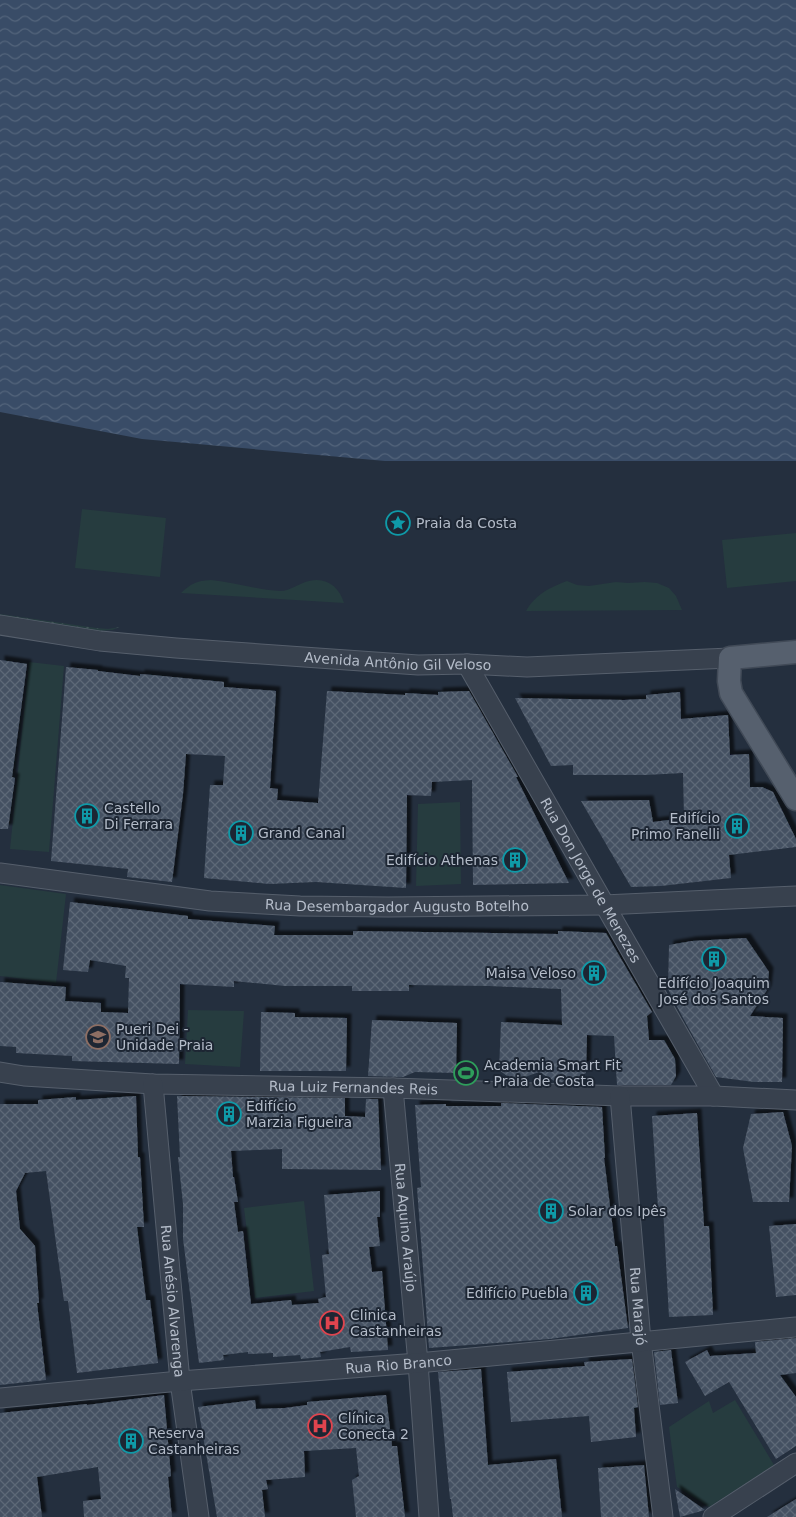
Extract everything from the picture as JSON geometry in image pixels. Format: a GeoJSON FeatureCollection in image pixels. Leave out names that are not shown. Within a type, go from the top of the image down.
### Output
{"type":"FeatureCollection","features":[{"type":"Feature","properties":{"kind":"main road","name":"Avenida Antônio Gil Veloso"},"geometry":{"type":"LineString","coordinates":[[730,658],[796,652]]}},
{"type":"Feature","properties":{"kind":"main road"},"geometry":{"type":"LineString","coordinates":[[730,658],[729,682],[731,693],[796,799]]}},
{"type":"Feature","properties":{"kind":"street","name":"Avenida Antônio Gil Veloso"},"geometry":{"type":"LineString","coordinates":[[0,625],[100,641],[418,664],[527,667],[730,658]]}},
{"type":"Feature","properties":{"kind":"street","name":"Rua Don Jorge de Menezes"},"geometry":{"type":"LineString","coordinates":[[467,664],[714,1096]]}},
{"type":"Feature","properties":{"kind":"street","name":"Rua Desembargador Augusto Botelho"},"geometry":{"type":"LineString","coordinates":[[0,873],[210,901],[300,906],[604,905],[796,896]]}},
{"type":"Feature","properties":{"kind":"street","name":"Rua Luiz Fernandes Reis"},"geometry":{"type":"LineString","coordinates":[[0,1072],[24,1076],[153,1084],[393,1088],[620,1096],[714,1096],[796,1100]]}},
{"type":"Feature","properties":{"kind":"street","name":"Rua Anésio Alvarenga"},"geometry":{"type":"LineString","coordinates":[[153,1084],[180,1381],[198,1517]]}},
{"type":"Feature","properties":{"kind":"street","name":"Rua Aquino Araújo"},"geometry":{"type":"LineString","coordinates":[[393,1088],[418,1363],[429,1517]]}},
{"type":"Feature","properties":{"kind":"street","name":"Rua Marajó"},"geometry":{"type":"LineString","coordinates":[[620,1096],[641,1341],[663,1517]]}},
{"type":"Feature","properties":{"kind":"street","name":"Rua Rio Branco"},"geometry":{"type":"LineString","coordinates":[[0,1398],[180,1381],[418,1363],[796,1327]]}},
{"type":"Feature","properties":{"kind":"street"},"geometry":{"type":"LineString","coordinates":[[713,1517],[796,1463]]}},
{"type":"Feature","properties":{"kind":"green space"},"geometry":{"type":"Polygon","coordinates":[[[82,509],[166,518],[160,577],[75,568],[82,509]]]}},
{"type":"Feature","properties":{"kind":"green space"},"geometry":{"type":"Polygon","coordinates":[[[796,533],[796,581],[727,588],[722,540],[796,533]]]}},
{"type":"Feature","properties":{"kind":"green space"},"geometry":{"type":"Polygon","coordinates":[[[211,580],[280,591],[288,590],[309,581],[327,582],[339,592],[344,603],[181,593],[194,583],[211,580]]]}},
{"type":"Feature","properties":{"kind":"green space"},"geometry":{"type":"Polygon","coordinates":[[[567,581],[577,585],[589,586],[616,582],[657,583],[669,588],[676,596],[682,610],[526,611],[534,600],[544,592],[567,581]]]}},
{"type":"Feature","properties":{"kind":"green space"},"geometry":{"type":"Polygon","coordinates":[[[0,614],[96,628],[120,627],[99,631],[0,619],[0,614]]]}},
{"type":"Feature","properties":{"kind":"green space"},"geometry":{"type":"Polygon","coordinates":[[[29,662],[64,666],[49,852],[10,849],[29,662]]]}},
{"type":"Feature","properties":{"kind":"green space"},"geometry":{"type":"Polygon","coordinates":[[[460,802],[461,884],[416,886],[418,804],[460,802]]]}},
{"type":"Feature","properties":{"kind":"green space"},"geometry":{"type":"Polygon","coordinates":[[[0,885],[66,894],[56,983],[0,976],[0,885]]]}},
{"type":"Feature","properties":{"kind":"green space"},"geometry":{"type":"Polygon","coordinates":[[[188,1010],[244,1011],[240,1067],[185,1064],[188,1010]]]}},
{"type":"Feature","properties":{"kind":"green space"},"geometry":{"type":"Polygon","coordinates":[[[304,1201],[314,1291],[255,1298],[244,1208],[304,1201]]]}},
{"type":"Feature","properties":{"kind":"green space"},"geometry":{"type":"Polygon","coordinates":[[[735,1400],[774,1465],[709,1507],[677,1487],[669,1427],[709,1401],[713,1413],[735,1400]]]}},
{"type":"Feature","properties":{"kind":"water"},"geometry":{"type":"Polygon","coordinates":[[[0,0],[796,0],[796,461],[385,461],[142,439],[0,412],[0,0]]]}},
{"type":"Feature","properties":{"kind":"building"},"geometry":{"type":"Polygon","coordinates":[[[0,660],[27,664],[12,777],[15,778],[8,829],[0,829],[0,660]]]}},
{"type":"Feature","properties":{"kind":"building"},"geometry":{"type":"Polygon","coordinates":[[[66,667],[140,676],[140,674],[224,682],[224,687],[276,691],[270,788],[278,789],[277,800],[318,803],[327,691],[438,695],[438,692],[469,691],[518,777],[516,777],[569,883],[473,885],[472,780],[432,782],[431,796],[407,795],[406,888],[316,882],[270,884],[204,878],[210,785],[223,785],[225,756],[186,754],[172,882],[127,877],[128,869],[51,861],[66,667]]]}},
{"type":"Feature","properties":{"kind":"building"},"geometry":{"type":"Polygon","coordinates":[[[680,692],[681,719],[728,715],[730,755],[749,754],[750,787],[762,787],[773,792],[796,839],[796,847],[729,855],[731,878],[661,886],[631,887],[581,801],[649,800],[653,822],[684,818],[683,773],[573,775],[573,765],[551,766],[515,698],[624,700],[646,699],[646,695],[680,692]]]}},
{"type":"Feature","properties":{"kind":"building"},"geometry":{"type":"Polygon","coordinates":[[[70,902],[188,916],[188,919],[275,926],[274,935],[353,935],[353,931],[558,934],[558,931],[606,933],[652,1012],[647,1016],[649,1040],[664,1040],[675,1059],[676,1076],[671,1085],[617,1085],[614,1036],[587,1035],[586,1073],[568,1083],[556,1082],[539,1072],[514,1081],[499,1070],[501,1022],[562,1025],[561,989],[489,986],[409,985],[409,991],[352,991],[352,986],[285,986],[234,981],[234,987],[180,984],[179,1064],[72,1061],[72,1056],[16,1053],[16,1047],[0,1046],[0,982],[66,987],[65,1001],[101,1003],[101,1012],[128,1013],[129,978],[125,978],[126,966],[90,960],[88,972],[63,970],[70,902]]]}},
{"type":"Feature","properties":{"kind":"building"},"geometry":{"type":"Polygon","coordinates":[[[746,938],[769,972],[767,990],[750,1016],[783,1018],[782,1082],[754,1082],[716,1077],[668,989],[669,945],[692,941],[746,938]]]}},
{"type":"Feature","properties":{"kind":"building"},"geometry":{"type":"Polygon","coordinates":[[[261,1012],[295,1013],[295,1017],[347,1018],[346,1071],[260,1071],[261,1012]]]}},
{"type":"Feature","properties":{"kind":"building"},"geometry":{"type":"Polygon","coordinates":[[[372,1020],[457,1023],[456,1073],[415,1072],[403,1077],[368,1076],[372,1020]]]}},
{"type":"Feature","properties":{"kind":"building"},"geometry":{"type":"Polygon","coordinates":[[[136,1096],[138,1157],[140,1157],[144,1227],[137,1227],[146,1300],[150,1300],[158,1363],[77,1373],[68,1301],[64,1301],[46,1171],[25,1173],[16,1191],[20,1229],[35,1246],[39,1303],[37,1303],[46,1380],[0,1385],[0,1104],[38,1104],[38,1100],[76,1097],[76,1100],[136,1096]]]}},
{"type":"Feature","properties":{"kind":"building"},"geometry":{"type":"Polygon","coordinates":[[[177,1096],[345,1098],[345,1116],[365,1117],[366,1099],[378,1099],[381,1170],[282,1169],[282,1149],[231,1151],[233,1177],[238,1202],[234,1202],[238,1232],[243,1231],[251,1304],[291,1300],[292,1305],[319,1303],[318,1299],[326,1297],[322,1255],[329,1254],[324,1195],[380,1191],[380,1217],[377,1217],[380,1246],[369,1247],[372,1272],[382,1271],[388,1350],[351,1352],[350,1347],[320,1352],[321,1357],[301,1359],[300,1355],[273,1357],[273,1353],[248,1354],[248,1352],[223,1355],[224,1360],[199,1363],[183,1239],[183,1204],[178,1157],[180,1157],[177,1096]]]}},
{"type":"Feature","properties":{"kind":"building"},"geometry":{"type":"Polygon","coordinates":[[[501,1103],[602,1107],[604,1158],[628,1328],[550,1339],[429,1348],[417,1188],[421,1187],[415,1105],[501,1106],[501,1103]]]}},
{"type":"Feature","properties":{"kind":"building"},"geometry":{"type":"Polygon","coordinates":[[[783,1112],[792,1146],[789,1202],[753,1202],[743,1148],[751,1114],[783,1112]]]}},
{"type":"Feature","properties":{"kind":"building"},"geometry":{"type":"Polygon","coordinates":[[[697,1113],[704,1226],[709,1226],[713,1315],[669,1317],[663,1208],[658,1208],[652,1116],[697,1113]]]}},
{"type":"Feature","properties":{"kind":"building"},"geometry":{"type":"Polygon","coordinates":[[[796,1224],[796,1295],[776,1297],[769,1226],[796,1224]]]}},
{"type":"Feature","properties":{"kind":"building"},"geometry":{"type":"Polygon","coordinates":[[[796,1338],[796,1373],[780,1375],[796,1397],[796,1446],[776,1459],[729,1382],[705,1396],[685,1362],[707,1350],[710,1356],[756,1353],[755,1342],[796,1338]]]}},
{"type":"Feature","properties":{"kind":"building"},"geometry":{"type":"Polygon","coordinates":[[[671,1350],[678,1403],[660,1405],[654,1352],[671,1350]]]}},
{"type":"Feature","properties":{"kind":"building"},"geometry":{"type":"Polygon","coordinates":[[[632,1359],[638,1407],[634,1408],[636,1437],[591,1442],[589,1416],[511,1422],[507,1372],[585,1366],[584,1362],[632,1359]]]}},
{"type":"Feature","properties":{"kind":"building"},"geometry":{"type":"Polygon","coordinates":[[[481,1369],[488,1465],[556,1459],[562,1517],[453,1517],[438,1372],[481,1369]]]}},
{"type":"Feature","properties":{"kind":"building"},"geometry":{"type":"Polygon","coordinates":[[[164,1395],[171,1476],[168,1477],[172,1517],[84,1517],[83,1501],[101,1499],[98,1467],[37,1477],[42,1517],[0,1517],[0,1413],[87,1405],[164,1395]]]}},
{"type":"Feature","properties":{"kind":"building"},"geometry":{"type":"Polygon","coordinates":[[[386,1395],[392,1446],[397,1446],[405,1517],[356,1517],[352,1480],[359,1476],[356,1448],[304,1451],[305,1477],[266,1480],[268,1489],[262,1490],[265,1517],[217,1517],[198,1407],[255,1400],[256,1409],[285,1408],[307,1405],[307,1402],[386,1395]]]}},
{"type":"Feature","properties":{"kind":"building"},"geometry":{"type":"Polygon","coordinates":[[[644,1465],[649,1517],[601,1517],[598,1468],[644,1465]]]}},
{"type":"Feature","properties":{"kind":"building"},"geometry":{"type":"Polygon","coordinates":[[[675,1489],[705,1510],[680,1517],[675,1489]]]}},
{"type":"Feature","properties":{"kind":"building"},"geometry":{"type":"Polygon","coordinates":[[[796,1499],[796,1517],[767,1517],[796,1499]]]}},
{"type":"Feature","properties":{"kind":"place","name":"Praia da Costa"},"geometry":{"type":"Point","coordinates":[398,523]}},
{"type":"Feature","properties":{"kind":"place","name":"Castello Di Ferrara"},"geometry":{"type":"Point","coordinates":[87,816]}},
{"type":"Feature","properties":{"kind":"place","name":"Edifício Primo Fanelli"},"geometry":{"type":"Point","coordinates":[737,826]}},
{"type":"Feature","properties":{"kind":"place","name":"Grand Canal"},"geometry":{"type":"Point","coordinates":[241,833]}},
{"type":"Feature","properties":{"kind":"place","name":"Edifício Athenas"},"geometry":{"type":"Point","coordinates":[515,860]}},
{"type":"Feature","properties":{"kind":"place","name":"Edifício Joaquim José dos Santos"},"geometry":{"type":"Point","coordinates":[714,959]}},
{"type":"Feature","properties":{"kind":"place","name":"Maisa Veloso"},"geometry":{"type":"Point","coordinates":[594,973]}},
{"type":"Feature","properties":{"kind":"place","name":"Pueri Dei - Unidade Praia"},"geometry":{"type":"Point","coordinates":[98,1037]}},
{"type":"Feature","properties":{"kind":"place","name":"Academia Smart Fit - Praia de Costa"},"geometry":{"type":"Point","coordinates":[466,1073]}},
{"type":"Feature","properties":{"kind":"place","name":"Edifício Marzia Figueira"},"geometry":{"type":"Point","coordinates":[229,1114]}},
{"type":"Feature","properties":{"kind":"place","name":"Solar dos Ipês"},"geometry":{"type":"Point","coordinates":[551,1211]}},
{"type":"Feature","properties":{"kind":"place","name":"Edifício Puebla"},"geometry":{"type":"Point","coordinates":[586,1293]}},
{"type":"Feature","properties":{"kind":"place","name":"Clinica Castanheiras"},"geometry":{"type":"Point","coordinates":[332,1323]}},
{"type":"Feature","properties":{"kind":"place","name":"Clínica Conecta 2"},"geometry":{"type":"Point","coordinates":[320,1426]}},
{"type":"Feature","properties":{"kind":"place","name":"Reserva Castanheiras"},"geometry":{"type":"Point","coordinates":[131,1441]}}]}
